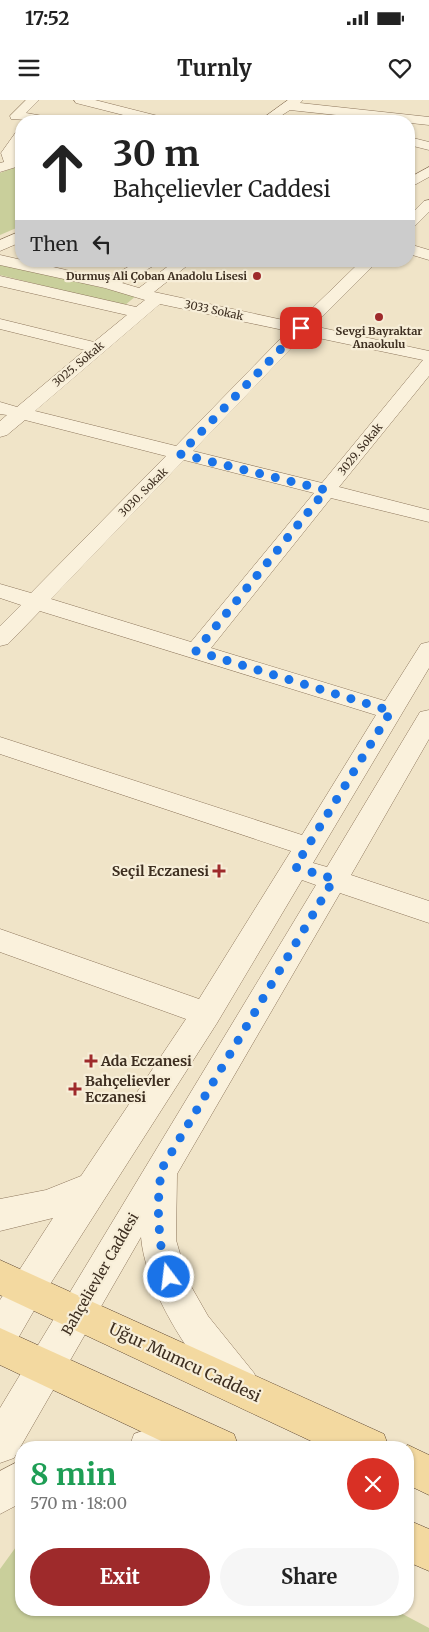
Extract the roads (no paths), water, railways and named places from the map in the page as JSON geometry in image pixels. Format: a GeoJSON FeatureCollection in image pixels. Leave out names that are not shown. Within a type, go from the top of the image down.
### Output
{"type":"FeatureCollection","features":[{"type":"Feature","properties":{"kind":"main road","name":"Uğur Mumcu Caddesi"},"geometry":{"type":"LineString","coordinates":[[14,1282],[355,1441]]}},
{"type":"Feature","properties":{"kind":"main road"},"geometry":{"type":"LineString","coordinates":[[0,1346],[205,1441]]}},
{"type":"Feature","properties":{"kind":"main road"},"geometry":{"type":"LineString","coordinates":[[414,1468],[429,1475]]}},
{"type":"Feature","properties":{"kind":"main road"},"geometry":{"type":"LineString","coordinates":[[414,1543],[429,1551]]}},
{"type":"Feature","properties":{"kind":"street"},"geometry":{"type":"LineString","coordinates":[[17,115],[33,100]]}},
{"type":"Feature","properties":{"kind":"street"},"geometry":{"type":"LineString","coordinates":[[80,100],[138,115]]}},
{"type":"Feature","properties":{"kind":"street"},"geometry":{"type":"LineString","coordinates":[[290,105],[316,115]]}},
{"type":"Feature","properties":{"kind":"street"},"geometry":{"type":"LineString","coordinates":[[274,115],[290,105],[377,115]]}},
{"type":"Feature","properties":{"kind":"street"},"geometry":{"type":"LineString","coordinates":[[0,115],[15,116]]}},
{"type":"Feature","properties":{"kind":"street"},"geometry":{"type":"LineString","coordinates":[[415,119],[429,121]]}},
{"type":"Feature","properties":{"kind":"street"},"geometry":{"type":"LineString","coordinates":[[0,168],[11,164],[4,153],[15,141]]}},
{"type":"Feature","properties":{"kind":"street"},"geometry":{"type":"LineString","coordinates":[[415,142],[429,146]]}},
{"type":"Feature","properties":{"kind":"street"},"geometry":{"type":"LineString","coordinates":[[415,180],[429,171]]}},
{"type":"Feature","properties":{"kind":"street"},"geometry":{"type":"LineString","coordinates":[[415,191],[429,196]]}},
{"type":"Feature","properties":{"kind":"street"},"geometry":{"type":"LineString","coordinates":[[415,218],[429,204]]}},
{"type":"Feature","properties":{"kind":"street"},"geometry":{"type":"LineString","coordinates":[[0,246],[15,239]]}},
{"type":"Feature","properties":{"kind":"street"},"geometry":{"type":"LineString","coordinates":[[415,251],[429,255]]}},
{"type":"Feature","properties":{"kind":"street","name":"3033 Sokak"},"geometry":{"type":"LineString","coordinates":[[0,260],[15,263]]}},
{"type":"Feature","properties":{"kind":"street","name":"3033 Sokak"},"geometry":{"type":"LineString","coordinates":[[32,267],[429,356]]}},
{"type":"Feature","properties":{"kind":"street"},"geometry":{"type":"LineString","coordinates":[[108,284],[139,267]]}},
{"type":"Feature","properties":{"kind":"street","name":"3025. Sokak"},"geometry":{"type":"LineString","coordinates":[[0,431],[140,313],[150,295],[178,267]]}},
{"type":"Feature","properties":{"kind":"street","name":"3030. Sokak"},"geometry":{"type":"LineString","coordinates":[[0,639],[301,328],[364,267]]}},
{"type":"Feature","properties":{"kind":"street"},"geometry":{"type":"LineString","coordinates":[[0,280],[140,313]]}},
{"type":"Feature","properties":{"kind":"street"},"geometry":{"type":"LineString","coordinates":[[0,324],[97,348]]}},
{"type":"Feature","properties":{"kind":"street","name":"3029. Sokak"},"geometry":{"type":"LineString","coordinates":[[196,651],[429,364]]}},
{"type":"Feature","properties":{"kind":"street"},"geometry":{"type":"LineString","coordinates":[[0,408],[429,516]]}},
{"type":"Feature","properties":{"kind":"street"},"geometry":{"type":"LineString","coordinates":[[0,591],[391,711]]}},
{"type":"Feature","properties":{"kind":"street"},"geometry":{"type":"LineString","coordinates":[[0,1334],[14,1282],[95,1186],[206,1014],[429,649]]}},
{"type":"Feature","properties":{"kind":"street","name":"Bahçelievler Caddesi"},"geometry":{"type":"LineString","coordinates":[[0,1444],[429,718]]}},
{"type":"Feature","properties":{"kind":"street"},"geometry":{"type":"LineString","coordinates":[[4,753],[302,857],[334,879],[429,912]]}},
{"type":"Feature","properties":{"kind":"street"},"geometry":{"type":"LineString","coordinates":[[0,940],[206,1014]]}},
{"type":"Feature","properties":{"kind":"street"},"geometry":{"type":"LineString","coordinates":[[161,1170],[158,1205],[160,1242],[169,1277],[179,1303],[194,1326],[217,1360],[245,1390]]}},
{"type":"Feature","properties":{"kind":"street"},"geometry":{"type":"LineString","coordinates":[[0,1215],[46,1205],[95,1186]]}},
{"type":"Feature","properties":{"kind":"street"},"geometry":{"type":"LineString","coordinates":[[0,1494],[15,1484]]}},
{"type":"Feature","properties":{"kind":"place","name":"Durmuş Ali Çoban Anadolu Lisesi"},"geometry":{"type":"Point","coordinates":[257,276]}},
{"type":"Feature","properties":{"kind":"place","name":"Sevgi Bayraktar Anaokulu"},"geometry":{"type":"Point","coordinates":[379,317]}},
{"type":"Feature","properties":{"kind":"place","name":"Seçil Eczanesi"},"geometry":{"type":"Point","coordinates":[219,871]}},
{"type":"Feature","properties":{"kind":"place","name":"Ada Eczanesi"},"geometry":{"type":"Point","coordinates":[91,1061]}},
{"type":"Feature","properties":{"kind":"place","name":"Bahçelievler Eczanesi"},"geometry":{"type":"Point","coordinates":[75,1089]}}]}
